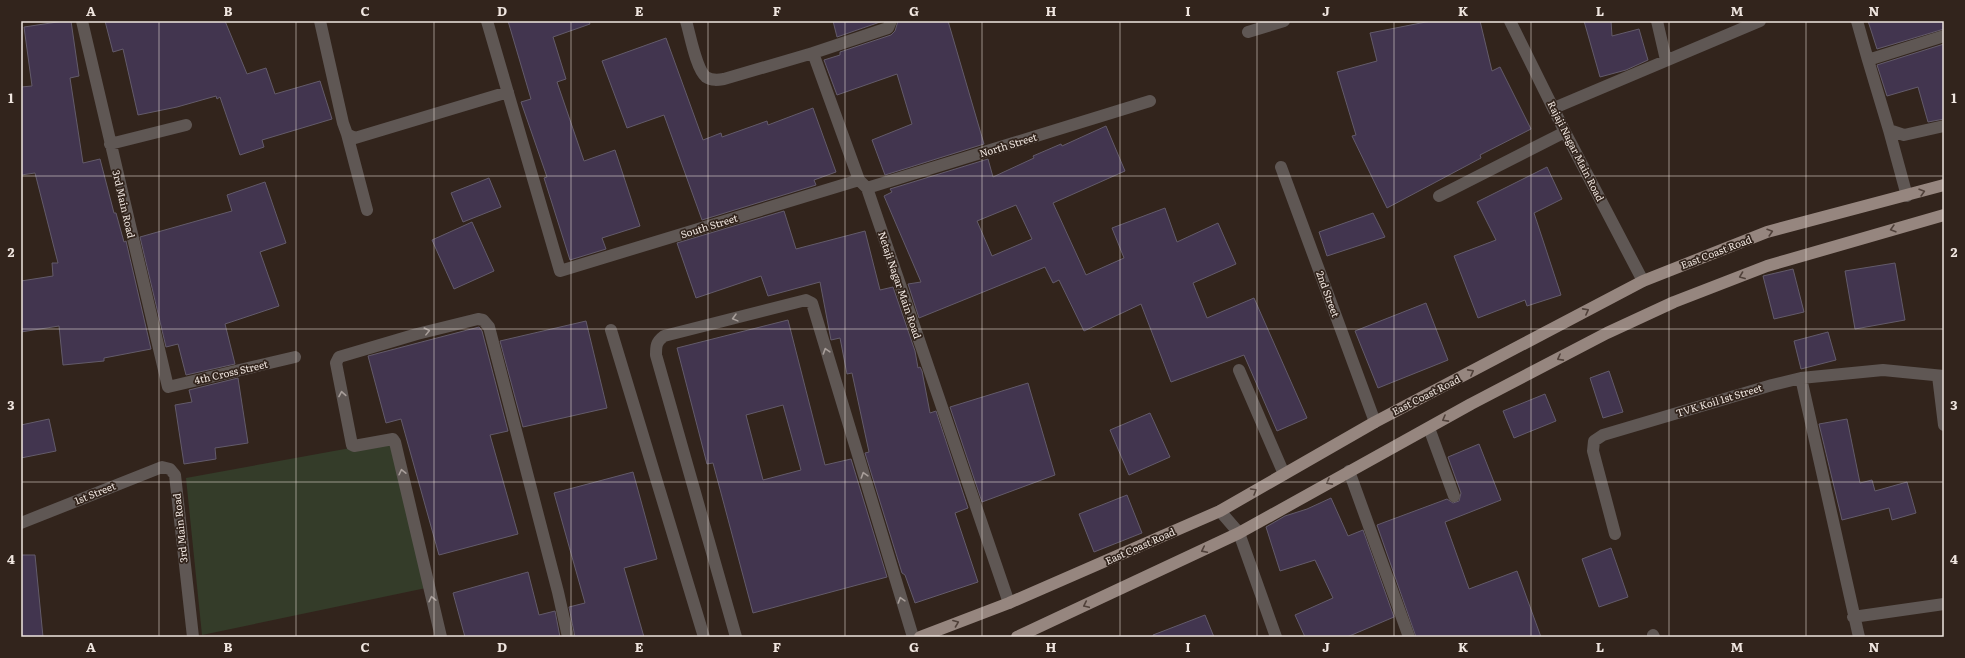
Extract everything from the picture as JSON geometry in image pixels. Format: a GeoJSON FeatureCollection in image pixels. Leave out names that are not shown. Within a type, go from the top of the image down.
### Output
{"type":"FeatureCollection","features":[{"type":"Feature","properties":{"kind":"main road","name":"East Coast Road"},"geometry":{"type":"LineString","coordinates":[[920,637],[1009,603],[1220,511],[1374,422],[1643,281],[1767,232],[1944,185]]}},
{"type":"Feature","properties":{"kind":"main road"},"geometry":{"type":"LineString","coordinates":[[1017,637],[1239,533],[1428,428],[1607,333],[1674,302],[1767,266],[1944,215]]}},
{"type":"Feature","properties":{"kind":"street","name":"3rd Main Road"},"geometry":{"type":"LineString","coordinates":[[82,21],[168,387]]}},
{"type":"Feature","properties":{"kind":"street"},"geometry":{"type":"LineString","coordinates":[[320,21],[343,123],[367,210]]}},
{"type":"Feature","properties":{"kind":"street"},"geometry":{"type":"LineString","coordinates":[[347,134],[355,138],[508,92],[487,21]]}},
{"type":"Feature","properties":{"kind":"street"},"geometry":{"type":"LineString","coordinates":[[686,21],[700,69],[706,76],[714,80],[724,80],[813,53],[888,28],[891,21]]}},
{"type":"Feature","properties":{"kind":"street"},"geometry":{"type":"LineString","coordinates":[[1248,32],[1284,21]]}},
{"type":"Feature","properties":{"kind":"street","name":"Rajaji Nagar Main Road"},"geometry":{"type":"LineString","coordinates":[[1510,21],[1565,132],[1643,281]]}},
{"type":"Feature","properties":{"kind":"street"},"geometry":{"type":"LineString","coordinates":[[1657,21],[1666,60]]}},
{"type":"Feature","properties":{"kind":"street"},"geometry":{"type":"LineString","coordinates":[[1554,108],[1760,21]]}},
{"type":"Feature","properties":{"kind":"street"},"geometry":{"type":"LineString","coordinates":[[1857,21],[1907,196]]}},
{"type":"Feature","properties":{"kind":"street"},"geometry":{"type":"LineString","coordinates":[[1868,60],[1944,36]]}},
{"type":"Feature","properties":{"kind":"street","name":"Netaji Nagar Main Road"},"geometry":{"type":"LineString","coordinates":[[813,53],[863,184],[1009,603]]}},
{"type":"Feature","properties":{"kind":"street","name":"South Street"},"geometry":{"type":"LineString","coordinates":[[508,92],[560,271],[863,184]]}},
{"type":"Feature","properties":{"kind":"street","name":"North Street"},"geometry":{"type":"LineString","coordinates":[[863,184],[1150,101]]}},
{"type":"Feature","properties":{"kind":"street"},"geometry":{"type":"LineString","coordinates":[[110,144],[186,125]]}},
{"type":"Feature","properties":{"kind":"street"},"geometry":{"type":"LineString","coordinates":[[1889,130],[1904,135],[1944,126]]}},
{"type":"Feature","properties":{"kind":"street"},"geometry":{"type":"LineString","coordinates":[[1439,196],[1565,132]]}},
{"type":"Feature","properties":{"kind":"street","name":"2nd Street"},"geometry":{"type":"LineString","coordinates":[[1281,167],[1374,422]]}},
{"type":"Feature","properties":{"kind":"street"},"geometry":{"type":"LineString","coordinates":[[736,637],[656,355],[656,347],[658,340],[664,336],[806,300],[812,304],[913,637]]}},
{"type":"Feature","properties":{"kind":"street"},"geometry":{"type":"LineString","coordinates":[[440,637],[395,442],[393,439],[354,446],[352,445],[336,362],[339,357],[417,334],[478,319],[483,320],[489,327],[568,637]]}},
{"type":"Feature","properties":{"kind":"street"},"geometry":{"type":"LineString","coordinates":[[611,330],[704,637]]}},
{"type":"Feature","properties":{"kind":"street","name":"4th Cross Street"},"geometry":{"type":"LineString","coordinates":[[168,387],[295,357]]}},
{"type":"Feature","properties":{"kind":"street"},"geometry":{"type":"LineString","coordinates":[[1239,370],[1284,474]]}},
{"type":"Feature","properties":{"kind":"street","name":"TVK Koil 1st Street"},"geometry":{"type":"LineString","coordinates":[[1615,534],[1593,452],[1594,441],[1603,435],[1772,385],[1801,378],[1883,370],[1941,376]]}},
{"type":"Feature","properties":{"kind":"street"},"geometry":{"type":"LineString","coordinates":[[1941,376],[1944,425]]}},
{"type":"Feature","properties":{"kind":"street"},"geometry":{"type":"LineString","coordinates":[[1801,378],[1853,617],[1859,637]]}},
{"type":"Feature","properties":{"kind":"street"},"geometry":{"type":"LineString","coordinates":[[1428,428],[1454,496]]}},
{"type":"Feature","properties":{"kind":"street","name":"1st Street"},"geometry":{"type":"LineString","coordinates":[[21,523],[162,467],[170,469]]}},
{"type":"Feature","properties":{"kind":"street","name":"3rd Main Road"},"geometry":{"type":"LineString","coordinates":[[170,469],[175,475],[192,637]]}},
{"type":"Feature","properties":{"kind":"street"},"geometry":{"type":"LineString","coordinates":[[1349,471],[1409,637]]}},
{"type":"Feature","properties":{"kind":"street"},"geometry":{"type":"LineString","coordinates":[[1220,511],[1239,533],[1276,637]]}},
{"type":"Feature","properties":{"kind":"street"},"geometry":{"type":"LineString","coordinates":[[1853,617],[1944,604]]}},
{"type":"Feature","properties":{"kind":"green space"},"geometry":{"type":"Polygon","coordinates":[[[389,441],[426,588],[202,635],[186,478],[389,441]]]}},
{"type":"Feature","properties":{"kind":"building"},"geometry":{"type":"Polygon","coordinates":[[[71,21],[79,76],[70,78],[83,163],[100,159],[114,213],[116,213],[124,242],[126,241],[151,349],[104,358],[104,361],[63,365],[59,326],[21,332],[21,281],[53,276],[52,263],[58,263],[35,173],[21,175],[21,87],[32,86],[24,27],[71,21]]]}},
{"type":"Feature","properties":{"kind":"building"},"geometry":{"type":"Polygon","coordinates":[[[105,21],[225,21],[247,74],[266,68],[275,94],[320,81],[332,119],[262,140],[264,147],[240,155],[220,97],[217,99],[216,96],[177,107],[138,115],[123,49],[113,52],[105,21]]]}},
{"type":"Feature","properties":{"kind":"building"},"geometry":{"type":"Polygon","coordinates":[[[508,21],[589,21],[590,24],[553,37],[566,79],[557,82],[584,161],[615,150],[640,226],[602,238],[606,249],[570,260],[544,178],[547,177],[521,102],[531,99],[508,21]]]}},
{"type":"Feature","properties":{"kind":"building"},"geometry":{"type":"Polygon","coordinates":[[[833,21],[883,21],[837,37],[833,21]]]}},
{"type":"Feature","properties":{"kind":"building"},"geometry":{"type":"Polygon","coordinates":[[[898,21],[948,21],[984,144],[885,175],[872,140],[912,124],[897,74],[837,95],[824,60],[840,55],[840,52],[891,35],[895,31],[898,21]]]}},
{"type":"Feature","properties":{"kind":"building"},"geometry":{"type":"Polygon","coordinates":[[[1431,21],[1480,21],[1492,71],[1500,67],[1531,129],[1480,155],[1481,158],[1387,208],[1352,136],[1356,135],[1337,72],[1377,61],[1370,33],[1431,21]]]}},
{"type":"Feature","properties":{"kind":"building"},"geometry":{"type":"Polygon","coordinates":[[[1584,21],[1611,21],[1612,36],[1639,29],[1648,60],[1626,70],[1600,77],[1584,21]]]}},
{"type":"Feature","properties":{"kind":"building"},"geometry":{"type":"Polygon","coordinates":[[[1868,21],[1944,21],[1944,29],[1877,49],[1868,21]]]}},
{"type":"Feature","properties":{"kind":"building"},"geometry":{"type":"Polygon","coordinates":[[[666,38],[703,140],[721,133],[722,137],[767,121],[768,125],[813,108],[836,172],[814,180],[816,185],[702,220],[664,115],[627,128],[602,61],[666,38]]]}},
{"type":"Feature","properties":{"kind":"building"},"geometry":{"type":"Polygon","coordinates":[[[1944,44],[1944,119],[1928,122],[1918,87],[1887,96],[1877,65],[1944,44]]]}},
{"type":"Feature","properties":{"kind":"building"},"geometry":{"type":"Polygon","coordinates":[[[1106,126],[1125,171],[1053,203],[1086,275],[1124,258],[1112,228],[1165,208],[1177,242],[1218,223],[1236,264],[1193,283],[1207,318],[1254,298],[1307,418],[1277,431],[1244,355],[1171,382],[1141,304],[1084,331],[1059,280],[1053,283],[1045,267],[919,318],[908,284],[921,282],[884,196],[892,192],[890,189],[988,159],[993,177],[1034,158],[1033,156],[1061,144],[1062,146],[1106,126]],[[1016,205],[977,221],[992,256],[1032,239],[1016,205]]]}},
{"type":"Feature","properties":{"kind":"building"},"geometry":{"type":"Polygon","coordinates":[[[1547,167],[1562,199],[1534,213],[1561,295],[1527,306],[1525,300],[1478,318],[1454,256],[1496,240],[1477,202],[1547,167]]]}},
{"type":"Feature","properties":{"kind":"building"},"geometry":{"type":"Polygon","coordinates":[[[489,178],[501,207],[463,222],[451,193],[489,178]]]}},
{"type":"Feature","properties":{"kind":"building"},"geometry":{"type":"Polygon","coordinates":[[[265,182],[286,243],[260,252],[279,306],[225,324],[235,364],[186,375],[178,344],[166,347],[140,237],[232,211],[227,195],[265,182]]]}},
{"type":"Feature","properties":{"kind":"building"},"geometry":{"type":"Polygon","coordinates":[[[784,211],[796,249],[865,231],[880,290],[893,287],[915,351],[918,368],[920,367],[922,371],[930,413],[936,411],[968,508],[955,513],[978,582],[915,603],[905,575],[902,573],[865,453],[869,452],[852,373],[847,374],[840,338],[831,340],[820,282],[768,296],[761,276],[696,298],[677,243],[784,211]]]}},
{"type":"Feature","properties":{"kind":"building"},"geometry":{"type":"Polygon","coordinates":[[[1373,213],[1385,237],[1327,256],[1319,232],[1373,213]]]}},
{"type":"Feature","properties":{"kind":"building"},"geometry":{"type":"Polygon","coordinates":[[[472,222],[494,271],[454,289],[432,240],[472,222]]]}},
{"type":"Feature","properties":{"kind":"building"},"geometry":{"type":"Polygon","coordinates":[[[1895,263],[1905,320],[1855,329],[1845,271],[1895,263]]]}},
{"type":"Feature","properties":{"kind":"building"},"geometry":{"type":"Polygon","coordinates":[[[1793,269],[1804,312],[1774,319],[1763,276],[1793,269]]]}},
{"type":"Feature","properties":{"kind":"building"},"geometry":{"type":"Polygon","coordinates":[[[1426,303],[1448,360],[1378,388],[1355,331],[1426,303]]]}},
{"type":"Feature","properties":{"kind":"building"},"geometry":{"type":"Polygon","coordinates":[[[788,320],[825,465],[851,459],[887,577],[753,613],[713,463],[707,464],[677,348],[788,320]],[[783,405],[746,415],[763,480],[801,470],[783,405]]]}},
{"type":"Feature","properties":{"kind":"building"},"geometry":{"type":"Polygon","coordinates":[[[586,321],[607,408],[523,427],[500,341],[586,321]]]}},
{"type":"Feature","properties":{"kind":"building"},"geometry":{"type":"Polygon","coordinates":[[[479,327],[482,331],[508,431],[490,435],[518,534],[439,555],[401,419],[386,423],[368,356],[479,327]]]}},
{"type":"Feature","properties":{"kind":"building"},"geometry":{"type":"Polygon","coordinates":[[[1828,332],[1836,360],[1801,369],[1794,341],[1828,332]]]}},
{"type":"Feature","properties":{"kind":"building"},"geometry":{"type":"Polygon","coordinates":[[[1609,371],[1623,412],[1603,418],[1590,378],[1609,371]]]}},
{"type":"Feature","properties":{"kind":"building"},"geometry":{"type":"Polygon","coordinates":[[[238,378],[248,443],[215,448],[216,459],[184,464],[175,405],[192,402],[189,390],[238,378]]]}},
{"type":"Feature","properties":{"kind":"building"},"geometry":{"type":"Polygon","coordinates":[[[1028,383],[1055,475],[982,502],[950,407],[1028,383]]]}},
{"type":"Feature","properties":{"kind":"building"},"geometry":{"type":"Polygon","coordinates":[[[1545,394],[1556,421],[1514,438],[1503,411],[1545,394]]]}},
{"type":"Feature","properties":{"kind":"building"},"geometry":{"type":"Polygon","coordinates":[[[1150,413],[1170,457],[1129,475],[1110,430],[1150,413]]]}},
{"type":"Feature","properties":{"kind":"building"},"geometry":{"type":"Polygon","coordinates":[[[49,419],[56,451],[21,458],[21,425],[49,419]]]}},
{"type":"Feature","properties":{"kind":"building"},"geometry":{"type":"Polygon","coordinates":[[[1847,419],[1860,483],[1872,480],[1875,491],[1907,482],[1916,513],[1892,520],[1889,508],[1842,520],[1819,424],[1847,419]]]}},
{"type":"Feature","properties":{"kind":"building"},"geometry":{"type":"Polygon","coordinates":[[[1479,444],[1501,500],[1445,522],[1469,589],[1517,571],[1541,637],[1416,637],[1377,525],[1447,499],[1453,503],[1459,501],[1461,493],[1448,457],[1479,444]]]}},
{"type":"Feature","properties":{"kind":"building"},"geometry":{"type":"Polygon","coordinates":[[[633,472],[657,559],[624,568],[644,637],[575,637],[569,607],[585,603],[554,493],[633,472]]]}},
{"type":"Feature","properties":{"kind":"building"},"geometry":{"type":"Polygon","coordinates":[[[1127,495],[1142,533],[1094,552],[1079,514],[1127,495]]]}},
{"type":"Feature","properties":{"kind":"building"},"geometry":{"type":"Polygon","coordinates":[[[1331,498],[1348,536],[1363,530],[1394,617],[1347,637],[1305,637],[1295,615],[1333,598],[1315,560],[1280,571],[1266,527],[1285,516],[1307,509],[1331,498]]]}},
{"type":"Feature","properties":{"kind":"building"},"geometry":{"type":"Polygon","coordinates":[[[1611,548],[1628,597],[1599,607],[1582,559],[1611,548]]]}},
{"type":"Feature","properties":{"kind":"building"},"geometry":{"type":"Polygon","coordinates":[[[21,555],[35,555],[43,637],[21,637],[21,555]]]}},
{"type":"Feature","properties":{"kind":"building"},"geometry":{"type":"Polygon","coordinates":[[[528,572],[539,615],[555,611],[560,637],[465,637],[453,593],[528,572]]]}},
{"type":"Feature","properties":{"kind":"building"},"geometry":{"type":"Polygon","coordinates":[[[1205,615],[1214,637],[1153,637],[1153,635],[1205,615]]]}}]}
